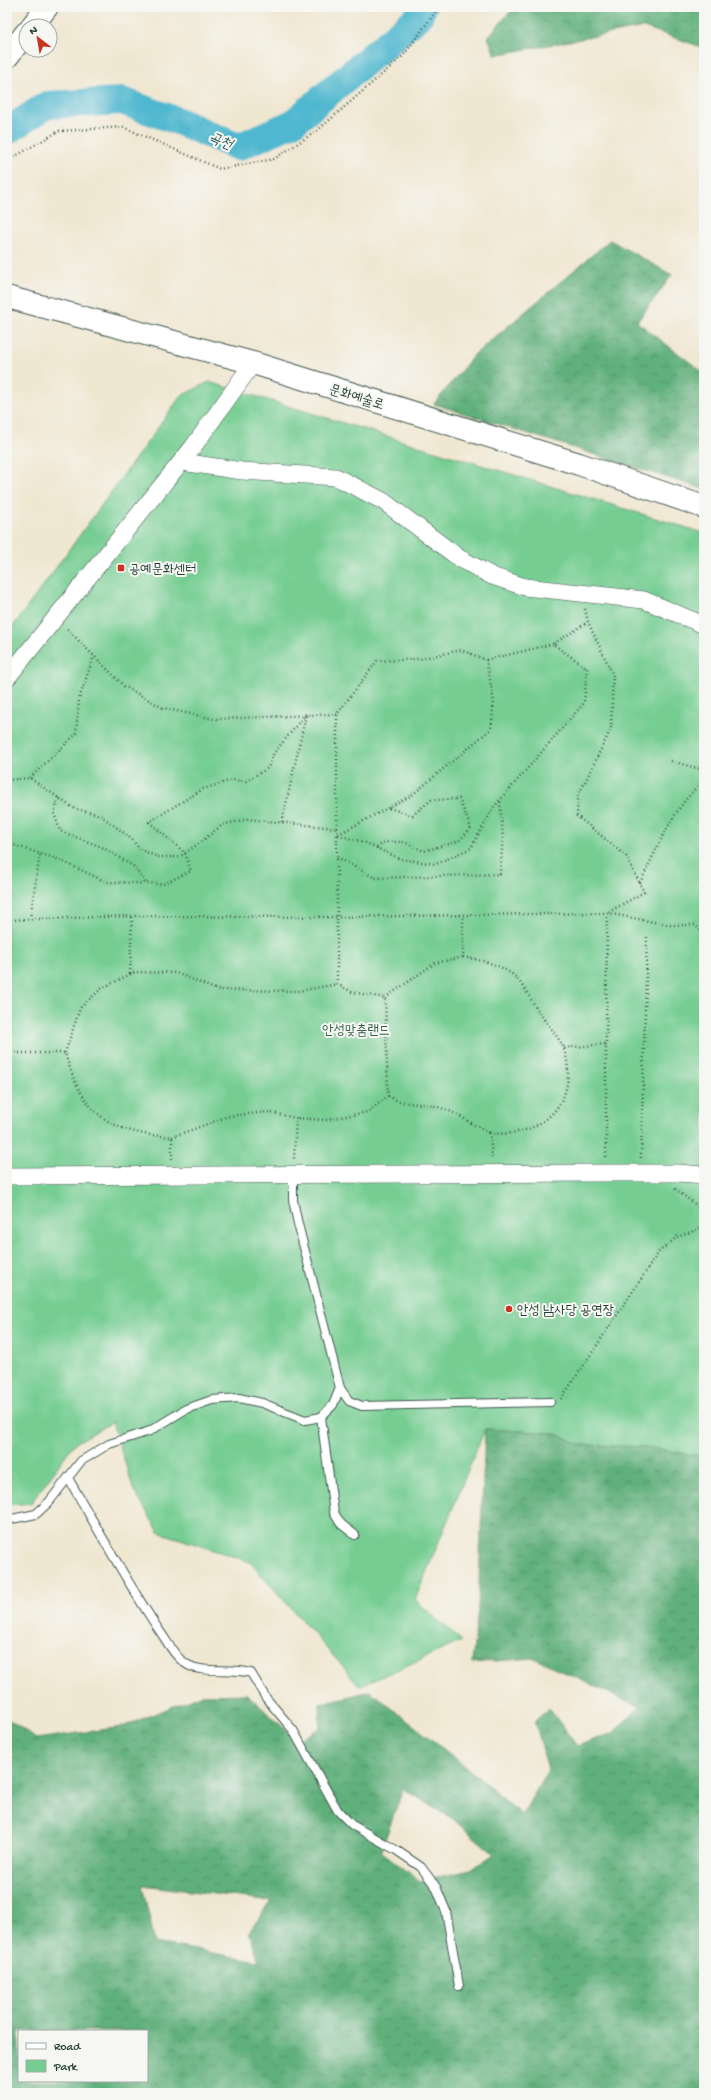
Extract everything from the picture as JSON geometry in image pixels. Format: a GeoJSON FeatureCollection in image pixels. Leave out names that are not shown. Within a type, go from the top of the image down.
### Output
{"type":"FeatureCollection","features":[{"type":"Feature","properties":{"kind":"street"},"geometry":{"type":"LineString","coordinates":[[39,18],[48,7]]}},
{"type":"Feature","properties":{"kind":"street"},"geometry":{"type":"LineString","coordinates":[[7,57],[18,43]]}},
{"type":"Feature","properties":{"kind":"street","name":"문화예술로"},"geometry":{"type":"LineString","coordinates":[[7,297],[254,363],[579,464],[704,507]]}},
{"type":"Feature","properties":{"kind":"street"},"geometry":{"type":"LineString","coordinates":[[7,678],[182,462],[254,363]]}},
{"type":"Feature","properties":{"kind":"street"},"geometry":{"type":"LineString","coordinates":[[182,462],[242,471],[336,477],[383,501],[459,558],[492,576],[525,587],[644,600],[704,625]]}},
{"type":"Feature","properties":{"kind":"street"},"geometry":{"type":"LineString","coordinates":[[7,1176],[606,1173],[678,1173],[704,1175]]}},
{"type":"Feature","properties":{"kind":"lane"},"geometry":{"type":"LineString","coordinates":[[293,1174],[294,1200],[298,1224],[340,1388],[349,1401],[362,1406],[550,1402]]}},
{"type":"Feature","properties":{"kind":"lane"},"geometry":{"type":"LineString","coordinates":[[7,1520],[36,1514],[49,1502],[81,1460],[109,1444],[150,1431],[186,1409],[212,1400],[239,1398],[262,1403],[305,1420],[321,1417],[333,1405],[340,1388]]}},
{"type":"Feature","properties":{"kind":"lane"},"geometry":{"type":"LineString","coordinates":[[321,1417],[325,1435],[334,1513],[341,1524],[354,1535]]}},
{"type":"Feature","properties":{"kind":"lane"},"geometry":{"type":"LineString","coordinates":[[68,1478],[133,1592],[176,1654],[188,1665],[200,1668],[240,1670],[251,1673],[266,1698],[293,1730],[338,1811],[352,1825],[396,1850],[421,1867],[436,1887],[446,1911],[459,1986]]}},
{"type":"Feature","properties":{"kind":"path"},"geometry":{"type":"LineString","coordinates":[[7,161],[59,131],[123,127],[220,169],[274,159],[318,130],[403,56],[439,7]]}},
{"type":"Feature","properties":{"kind":"path"},"geometry":{"type":"LineString","coordinates":[[582,594],[588,622],[613,675],[611,730],[578,796],[577,816],[626,856],[644,892],[607,913]]}},
{"type":"Feature","properties":{"kind":"path"},"geometry":{"type":"LineString","coordinates":[[56,618],[124,686],[163,708],[214,719],[306,714],[337,714]]}},
{"type":"Feature","properties":{"kind":"path"},"geometry":{"type":"LineString","coordinates":[[336,984],[337,714],[377,661],[419,659],[461,650],[486,660],[553,644],[588,622]]}},
{"type":"Feature","properties":{"kind":"path"},"geometry":{"type":"LineString","coordinates":[[337,835],[366,843],[400,859],[436,864],[471,848],[494,807],[584,703],[587,668],[553,644]]}},
{"type":"Feature","properties":{"kind":"path"},"geometry":{"type":"LineString","coordinates":[[7,780],[30,778],[76,734],[79,699],[94,656]]}},
{"type":"Feature","properties":{"kind":"path"},"geometry":{"type":"LineString","coordinates":[[337,835],[412,795],[491,729],[494,701],[486,660]]}},
{"type":"Feature","properties":{"kind":"path"},"geometry":{"type":"LineString","coordinates":[[282,822],[306,714]]}},
{"type":"Feature","properties":{"kind":"path"},"geometry":{"type":"LineString","coordinates":[[7,843],[40,853],[107,882],[163,884],[191,871],[185,853],[149,822],[203,789],[232,780],[246,781],[268,768],[274,753],[306,714]]}},
{"type":"Feature","properties":{"kind":"path"},"geometry":{"type":"LineString","coordinates":[[671,761],[704,770]]}},
{"type":"Feature","properties":{"kind":"path"},"geometry":{"type":"LineString","coordinates":[[30,778],[73,808],[100,815],[128,836],[141,850],[158,857],[179,857],[222,825],[246,819],[337,828]]}},
{"type":"Feature","properties":{"kind":"path"},"geometry":{"type":"LineString","coordinates":[[640,883],[664,834],[693,789],[704,781]]}},
{"type":"Feature","properties":{"kind":"path"},"geometry":{"type":"LineString","coordinates":[[59,798],[54,814],[60,830],[102,847],[133,866],[147,884]]}},
{"type":"Feature","properties":{"kind":"path"},"geometry":{"type":"LineString","coordinates":[[377,848],[384,842],[404,842],[424,851],[459,841],[471,828],[459,799],[431,800],[413,815],[388,808]]}},
{"type":"Feature","properties":{"kind":"path"},"geometry":{"type":"LineString","coordinates":[[337,857],[375,878],[500,874],[503,838],[500,800]]}},
{"type":"Feature","properties":{"kind":"path"},"geometry":{"type":"LineString","coordinates":[[30,919],[40,853]]}},
{"type":"Feature","properties":{"kind":"path"},"geometry":{"type":"LineString","coordinates":[[606,1173],[607,913]]}},
{"type":"Feature","properties":{"kind":"path"},"geometry":{"type":"LineString","coordinates":[[7,920],[132,916],[336,917],[607,913],[670,925],[695,925],[704,934]]}},
{"type":"Feature","properties":{"kind":"path"},"geometry":{"type":"LineString","coordinates":[[130,974],[132,916]]}},
{"type":"Feature","properties":{"kind":"path"},"geometry":{"type":"LineString","coordinates":[[463,916],[464,957]]}},
{"type":"Feature","properties":{"kind":"path"},"geometry":{"type":"LineString","coordinates":[[641,1173],[647,936]]}},
{"type":"Feature","properties":{"kind":"path"},"geometry":{"type":"LineString","coordinates":[[464,957],[489,962],[511,973],[525,990],[564,1048],[569,1076],[564,1098],[551,1115],[528,1130],[490,1134],[441,1107],[398,1102],[388,1096],[368,1112],[326,1120],[296,1118],[268,1112],[228,1116],[172,1136],[147,1135],[120,1128],[99,1116],[82,1097],[70,1071],[65,1053],[80,1008],[102,988],[135,972],[177,973],[217,990],[299,991],[336,984],[352,992],[385,998],[434,963],[464,957]]}},
{"type":"Feature","properties":{"kind":"path"},"geometry":{"type":"LineString","coordinates":[[385,998],[388,1096]]}},
{"type":"Feature","properties":{"kind":"path"},"geometry":{"type":"LineString","coordinates":[[564,1048],[606,1044]]}},
{"type":"Feature","properties":{"kind":"path"},"geometry":{"type":"LineString","coordinates":[[7,1054],[65,1053]]}},
{"type":"Feature","properties":{"kind":"path"},"geometry":{"type":"LineString","coordinates":[[293,1174],[296,1118]]}},
{"type":"Feature","properties":{"kind":"path"},"geometry":{"type":"LineString","coordinates":[[490,1134],[492,1174]]}},
{"type":"Feature","properties":{"kind":"path"},"geometry":{"type":"LineString","coordinates":[[172,1136],[172,1175]]}},
{"type":"Feature","properties":{"kind":"path"},"geometry":{"type":"LineString","coordinates":[[550,1402],[561,1400],[570,1389],[659,1252],[677,1238],[704,1227]]}},
{"type":"Feature","properties":{"kind":"green space"},"geometry":{"type":"Polygon","coordinates":[[[514,7],[704,7],[704,48],[644,27],[495,55],[488,37],[514,7]]]}},
{"type":"Feature","properties":{"kind":"green space"},"geometry":{"type":"Polygon","coordinates":[[[610,240],[672,275],[637,322],[704,373],[704,489],[434,404],[474,355],[610,240]]]}},
{"type":"Feature","properties":{"kind":"green space","name":"안성맞춤랜드"},"geometry":{"type":"Polygon","coordinates":[[[209,382],[704,533],[704,1457],[646,1447],[582,1445],[554,1433],[485,1429],[415,1600],[462,1641],[360,1686],[250,1562],[159,1532],[134,1491],[112,1422],[74,1444],[31,1503],[7,1505],[7,635],[181,396],[209,382]]]}},
{"type":"Feature","properties":{"kind":"green space"},"geometry":{"type":"Polygon","coordinates":[[[485,1429],[554,1433],[582,1445],[646,1447],[704,1457],[704,2093],[7,2093],[7,1718],[36,1739],[122,1727],[201,1695],[247,1694],[298,1741],[320,1728],[319,1704],[370,1691],[465,1766],[522,1815],[548,1770],[535,1721],[549,1708],[577,1746],[613,1733],[639,1707],[534,1658],[472,1663],[478,1608],[485,1429]],[[403,1789],[381,1851],[420,1881],[471,1870],[494,1854],[448,1815],[403,1789]],[[142,1885],[155,1943],[259,1961],[249,1932],[271,1901],[142,1885]]]}},
{"type":"Feature","properties":{"kind":"waterway","name":"곡천"},"geometry":{"type":"LineString","coordinates":[[7,131],[47,105],[122,101],[178,121],[238,147],[293,123],[419,16],[423,7]]}},
{"type":"Feature","properties":{"kind":"place","name":"공예문화센터"},"geometry":{"type":"Point","coordinates":[121,568]}},
{"type":"Feature","properties":{"kind":"place","name":"안성 남사당 공연장"},"geometry":{"type":"Point","coordinates":[509,1309]}}]}
